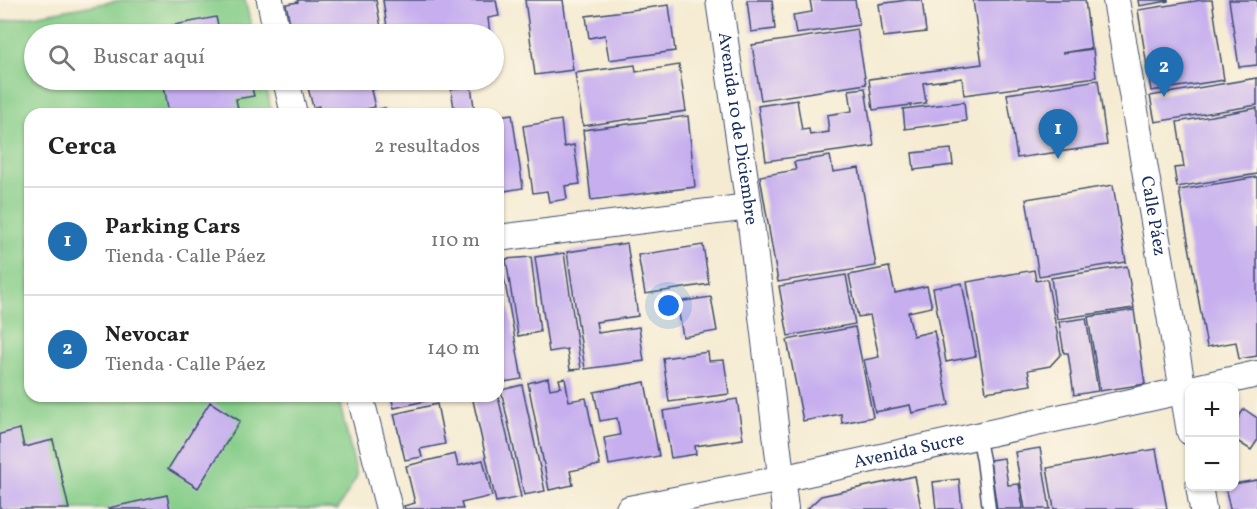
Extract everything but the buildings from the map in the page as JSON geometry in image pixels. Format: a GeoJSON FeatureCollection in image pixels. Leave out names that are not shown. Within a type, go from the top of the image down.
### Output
{"type":"FeatureCollection","features":[{"type":"Feature","properties":{"kind":"street"},"geometry":{"type":"LineString","coordinates":[[270,0],[275,24]]}},
{"type":"Feature","properties":{"kind":"street","name":"Avenida 10 de Diciembre"},"geometry":{"type":"LineString","coordinates":[[719,0],[749,207],[785,509]]}},
{"type":"Feature","properties":{"kind":"street","name":"Calle Páez"},"geometry":{"type":"LineString","coordinates":[[1116,0],[1188,383]]}},
{"type":"Feature","properties":{"kind":"street"},"geometry":{"type":"LineString","coordinates":[[288,90],[293,108]]}},
{"type":"Feature","properties":{"kind":"street"},"geometry":{"type":"LineString","coordinates":[[504,237],[749,207]]}},
{"type":"Feature","properties":{"kind":"street","name":"Avenida Sucre"},"geometry":{"type":"LineString","coordinates":[[1216,383],[1257,374]]}},
{"type":"Feature","properties":{"kind":"street","name":"Avenida Sucre"},"geometry":{"type":"LineString","coordinates":[[629,509],[1185,390]]}},
{"type":"Feature","properties":{"kind":"street"},"geometry":{"type":"LineString","coordinates":[[362,402],[389,509]]}},
{"type":"Feature","properties":{"kind":"street"},"geometry":{"type":"LineString","coordinates":[[1200,491],[1203,509]]}},
{"type":"Feature","properties":{"kind":"lane"},"geometry":{"type":"LineString","coordinates":[[978,435],[989,509]]}},
{"type":"Feature","properties":{"kind":"green space"},"geometry":{"type":"Polygon","coordinates":[[[122,0],[245,0],[251,24],[24,24],[24,90],[266,90],[271,108],[24,108],[24,402],[339,402],[357,476],[338,509],[0,509],[0,22],[122,0]]]}},
{"type":"Feature","properties":{"kind":"place","name":"Nevocar"},"geometry":{"type":"Point","coordinates":[1164,97]}},
{"type":"Feature","properties":{"kind":"place","name":"Parking Cars"},"geometry":{"type":"Point","coordinates":[1058,159]}}]}
